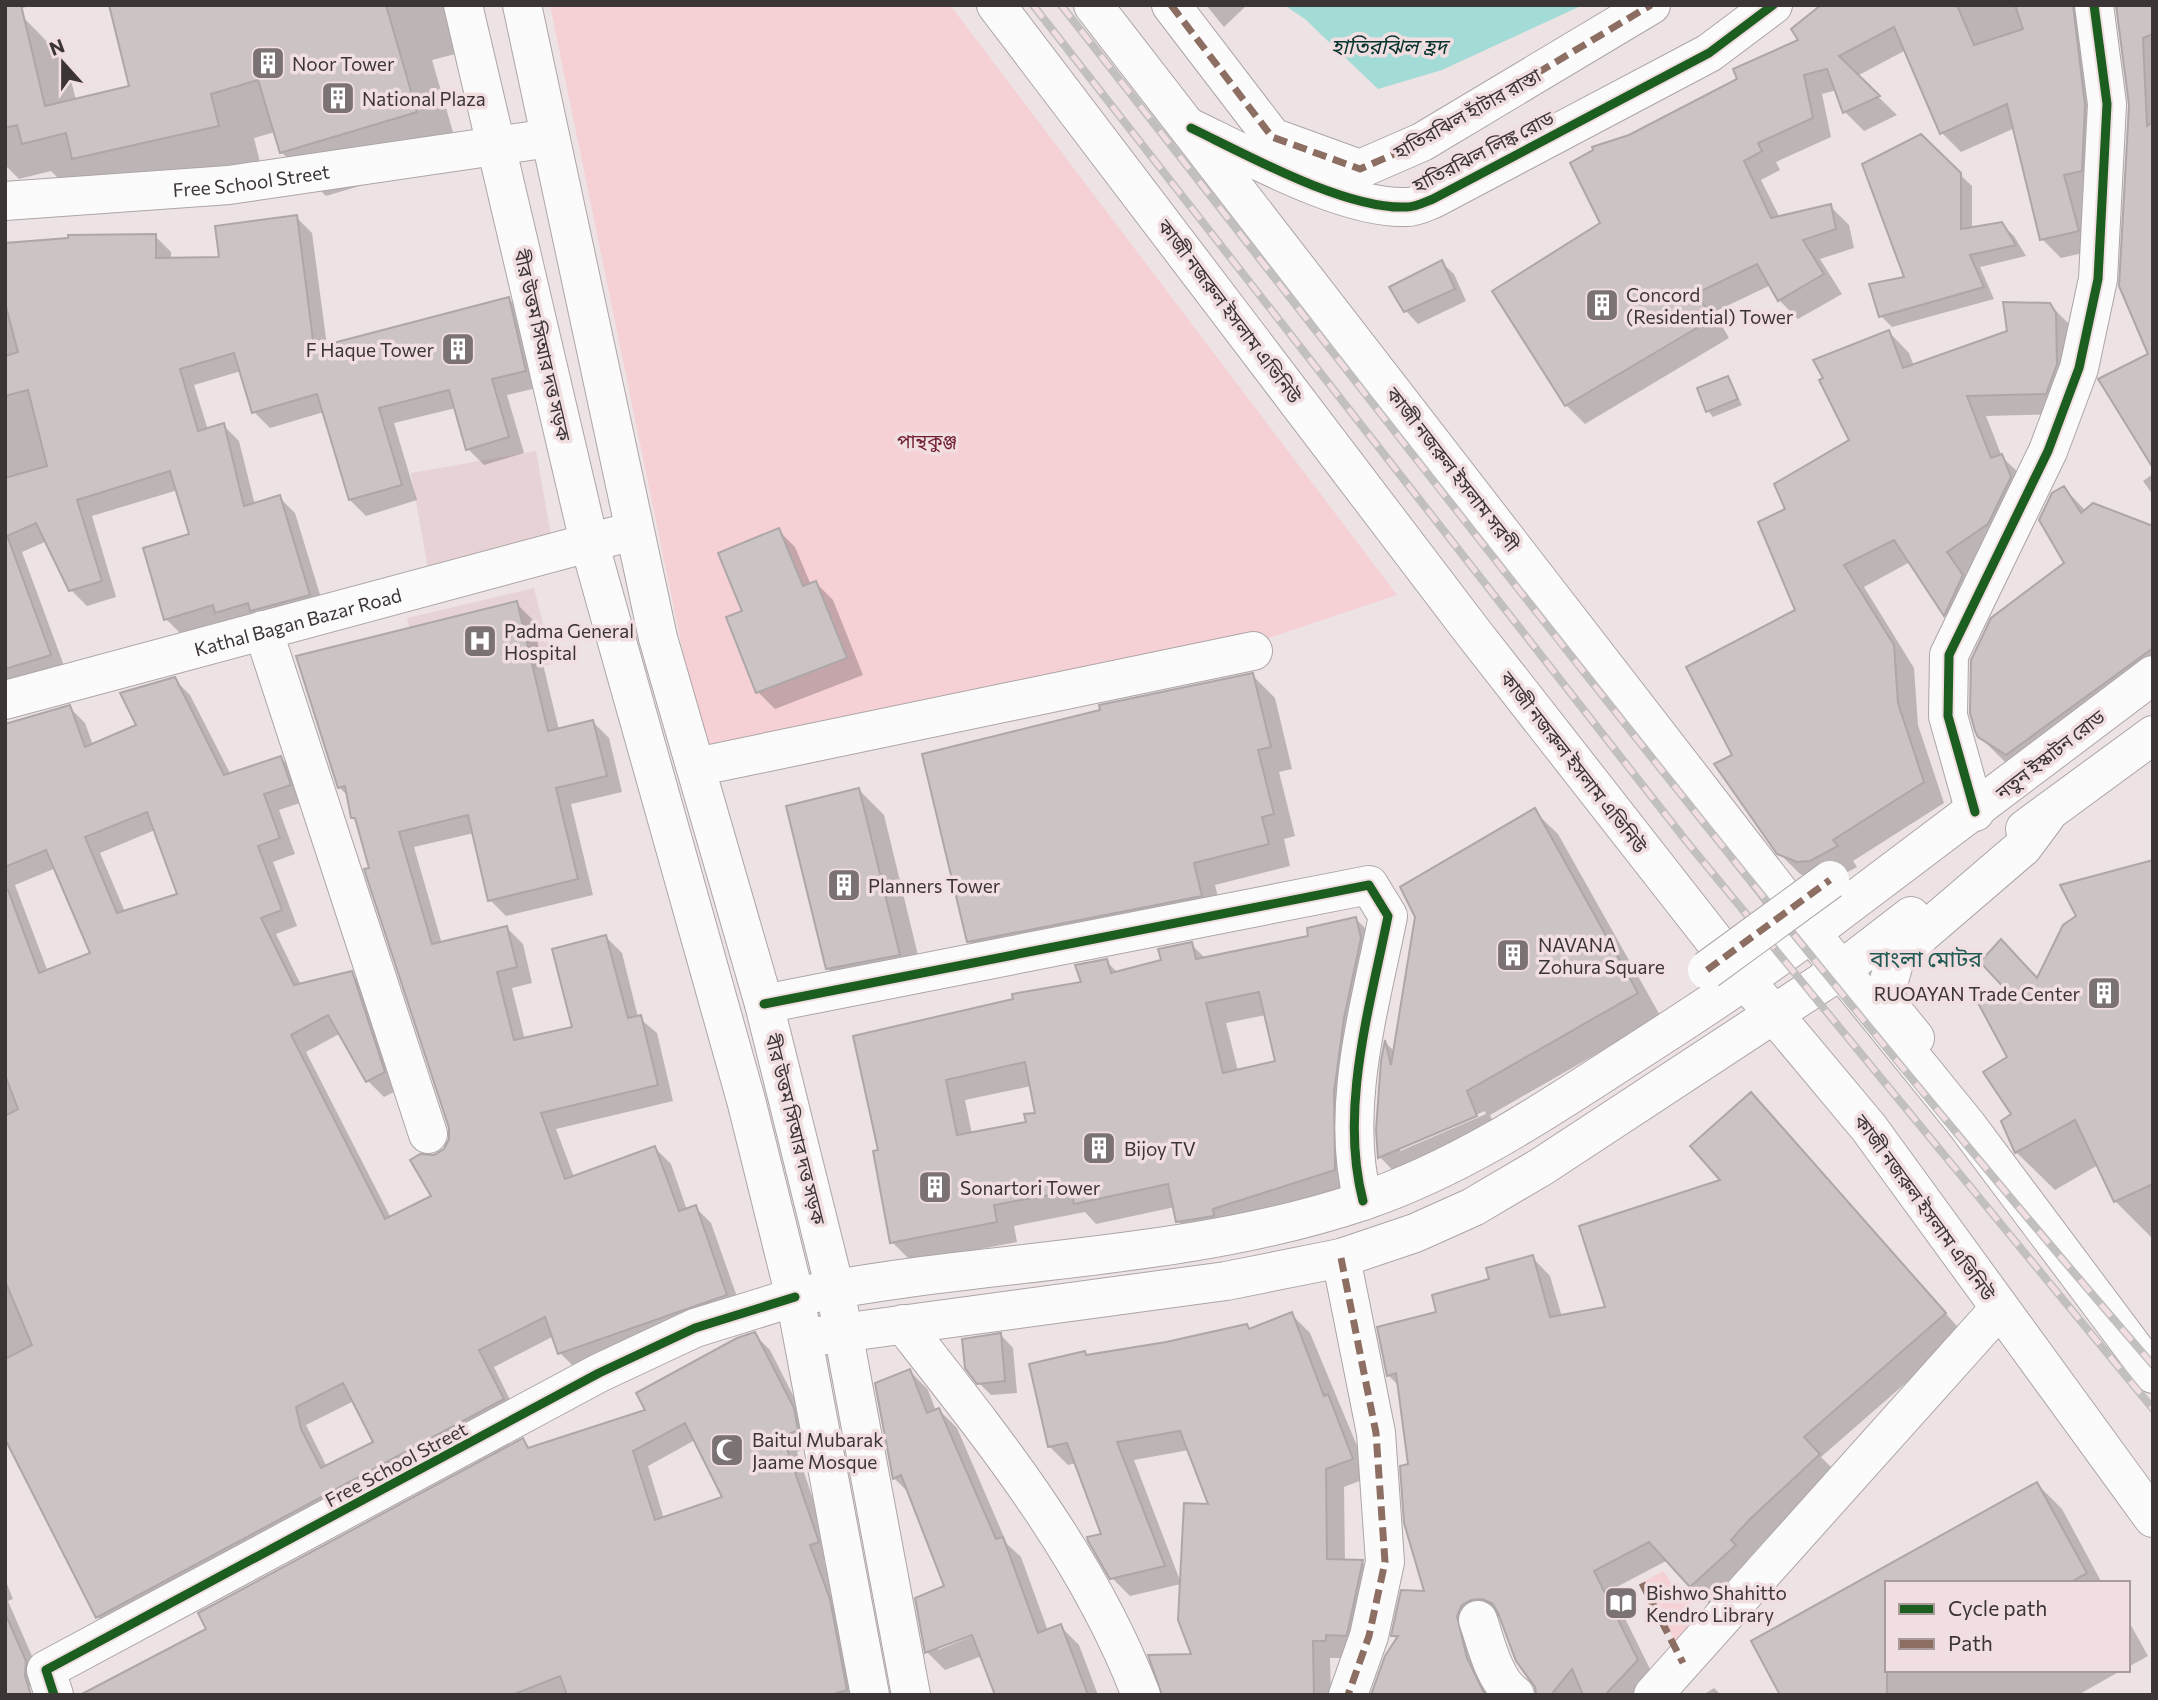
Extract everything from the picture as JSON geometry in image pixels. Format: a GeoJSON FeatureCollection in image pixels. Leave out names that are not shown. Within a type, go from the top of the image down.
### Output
{"type":"FeatureCollection","features":[{"type":"Feature","properties":{"kind":"main road","name":"বীর উত্তম সিআর দত্ত সড়ক"},"geometry":{"type":"LineString","coordinates":[[463,5],[589,542],[746,1100],[794,1297],[870,1695]]}},
{"type":"Feature","properties":{"kind":"main road","name":"বীর উত্তম সিআর দত্ত সড়ক"},"geometry":{"type":"LineString","coordinates":[[522,5],[658,638],[764,1004],[835,1289],[911,1695]]}},
{"type":"Feature","properties":{"kind":"main road","name":"কাজী নজরুল ইসলাম এভিনিউ"},"geometry":{"type":"LineString","coordinates":[[996,5],[1472,631],[1746,981],[1869,1129],[2153,1518]]}},
{"type":"Feature","properties":{"kind":"main road","name":"কাজী নজরুল ইসলাম সরণী"},"geometry":{"type":"LineString","coordinates":[[1093,5],[1191,128],[1811,933]]}},
{"type":"Feature","properties":{"kind":"main road","name":"হাতিরঝিল হাঁটার রাস্তা"},"geometry":{"type":"LineString","coordinates":[[1171,5],[1272,137],[1360,169],[1422,142],[1651,5]]}},
{"type":"Feature","properties":{"kind":"main road","name":"হাতিরঝিল লিঙ্ক রোড"},"geometry":{"type":"LineString","coordinates":[[1191,128],[1285,172],[1350,197],[1411,207],[1433,199],[1709,53],[1773,5]]}},
{"type":"Feature","properties":{"kind":"main road"},"geometry":{"type":"LineString","coordinates":[[1975,812],[1948,716],[1949,655],[2048,451],[2079,368],[2098,279],[2107,104],[2094,5]]}},
{"type":"Feature","properties":{"kind":"main road"},"geometry":{"type":"LineString","coordinates":[[496,148],[550,138]]}},
{"type":"Feature","properties":{"kind":"main road","name":"Free School Street"},"geometry":{"type":"LineString","coordinates":[[5,201],[229,185],[496,148]]}},
{"type":"Feature","properties":{"kind":"main road"},"geometry":{"type":"LineString","coordinates":[[589,542],[633,531]]}},
{"type":"Feature","properties":{"kind":"main road","name":"Kathal Bagan Bazar Road"},"geometry":{"type":"LineString","coordinates":[[5,700],[589,542]]}},
{"type":"Feature","properties":{"kind":"main road"},"geometry":{"type":"LineString","coordinates":[[263,630],[428,1134]]}},
{"type":"Feature","properties":{"kind":"main road"},"geometry":{"type":"LineString","coordinates":[[696,767],[1253,651]]}},
{"type":"Feature","properties":{"kind":"main road","name":"নতুন ইস্কাটন রোড"},"geometry":{"type":"LineString","coordinates":[[794,1297],[835,1289],[1164,1247],[1272,1226],[1363,1201],[1434,1173],[1502,1137],[1746,981],[1811,933],[1841,890],[1975,812],[2153,675]]}},
{"type":"Feature","properties":{"kind":"main road"},"geometry":{"type":"LineString","coordinates":[[804,1339],[1226,1282],[1341,1258],[1415,1233],[1473,1207],[1541,1167],[1774,1016],[1882,939],[2003,842],[2046,816],[2153,734]]}},
{"type":"Feature","properties":{"kind":"main road"},"geometry":{"type":"LineString","coordinates":[[1966,1124],[1948,1079],[1889,1006],[1886,990],[1889,975],[1896,956],[2023,846],[2046,816]]}},
{"type":"Feature","properties":{"kind":"main road"},"geometry":{"type":"LineString","coordinates":[[764,1004],[1369,885],[1388,916],[1359,1065],[1354,1166],[1363,1201]]}},
{"type":"Feature","properties":{"kind":"main road"},"geometry":{"type":"LineString","coordinates":[[1707,970],[1841,890],[1882,939]]}},
{"type":"Feature","properties":{"kind":"main road"},"geometry":{"type":"LineString","coordinates":[[1811,933],[1966,1124],[2153,1374]]}},
{"type":"Feature","properties":{"kind":"main road"},"geometry":{"type":"LineString","coordinates":[[1341,1258],[1376,1433],[1385,1562],[1368,1636],[1348,1695]]}},
{"type":"Feature","properties":{"kind":"main road","name":"Free School Street"},"geometry":{"type":"LineString","coordinates":[[54,1695],[46,1670],[598,1373],[695,1328],[794,1297]]}},
{"type":"Feature","properties":{"kind":"main road"},"geometry":{"type":"LineString","coordinates":[[1653,1695],[2000,1309]]}},
{"type":"Feature","properties":{"kind":"main road"},"geometry":{"type":"LineString","coordinates":[[903,1324],[1012,1463],[1106,1613],[1141,1695]]}},
{"type":"Feature","properties":{"kind":"main road"},"geometry":{"type":"LineString","coordinates":[[1478,1620],[1508,1690],[1516,1695]]}},
{"type":"Feature","properties":{"kind":"shaded area"},"geometry":{"type":"Polygon","coordinates":[[[536,451],[553,546],[428,569],[411,473],[536,451]]]}},
{"type":"Feature","properties":{"kind":"shaded area","name":"Padma General Hospital"},"geometry":{"type":"Polygon","coordinates":[[[534,588],[553,664],[425,694],[407,618],[534,588]]]}},
{"type":"Feature","properties":{"kind":"green space","name":"পান্থকুঞ্জ"},"geometry":{"type":"Polygon","coordinates":[[[550,5],[950,5],[1397,595],[1173,670],[717,766],[699,730],[550,5]]]}},
{"type":"Feature","properties":{"kind":"green space"},"geometry":{"type":"Polygon","coordinates":[[[1663,1571],[1700,1623],[1677,1645],[1645,1581],[1663,1571]]]}},
{"type":"Feature","properties":{"kind":"water","name":"হাতিরঝিল হ্রদ"},"geometry":{"type":"Polygon","coordinates":[[[1284,5],[1583,5],[1442,70],[1378,89],[1305,19],[1284,5]]]}},
{"type":"Feature","properties":{"kind":"building"},"geometry":{"type":"Polygon","coordinates":[[[5,5],[21,5],[45,106],[129,86],[109,5],[386,5],[417,112],[280,153],[258,80],[211,94],[219,126],[72,159],[66,133],[22,144],[17,125],[5,128],[5,5]]]}},
{"type":"Feature","properties":{"kind":"building"},"geometry":{"type":"Polygon","coordinates":[[[1821,5],[1957,5],[1974,45],[2023,29],[2015,5],[2073,5],[2085,105],[2082,171],[2064,175],[2079,231],[2040,240],[2007,104],[1940,134],[1894,27],[1839,56],[1880,96],[1843,113],[1827,69],[1804,75],[1813,118],[1758,143],[1762,151],[1744,161],[1771,218],[1831,204],[1836,229],[1803,240],[1824,274],[1778,301],[1757,264],[1697,293],[1712,319],[1565,406],[1492,291],[1600,223],[1570,163],[1593,150],[1592,147],[1629,135],[1737,79],[1733,69],[1798,40],[1791,29],[1821,5]]]}},
{"type":"Feature","properties":{"kind":"building"},"geometry":{"type":"Polygon","coordinates":[[[2116,5],[2153,5],[2153,34],[2143,38],[2147,126],[2153,122],[2153,468],[2098,379],[2148,354],[2119,286],[2129,105],[2116,5]]]}},
{"type":"Feature","properties":{"kind":"building"},"geometry":{"type":"Polygon","coordinates":[[[1921,134],[1961,173],[1961,229],[2002,222],[2016,245],[1970,255],[1984,287],[1879,317],[1869,284],[1904,277],[1862,164],[1921,134]]]}},
{"type":"Feature","properties":{"kind":"building"},"geometry":{"type":"Polygon","coordinates":[[[297,215],[314,348],[509,297],[526,371],[492,379],[509,437],[466,450],[449,390],[379,408],[402,485],[349,500],[317,394],[252,413],[234,353],[180,369],[198,431],[224,423],[244,506],[280,495],[310,595],[250,611],[248,603],[215,613],[213,605],[164,620],[143,548],[189,534],[170,471],[77,500],[102,581],[69,591],[36,523],[5,537],[5,478],[47,466],[28,390],[5,396],[5,356],[18,352],[5,303],[5,243],[68,238],[68,235],[156,234],[156,258],[219,257],[215,226],[297,215]]]}},
{"type":"Feature","properties":{"kind":"building"},"geometry":{"type":"Polygon","coordinates":[[[1442,260],[1455,289],[1404,312],[1389,287],[1442,260]]]}},
{"type":"Feature","properties":{"kind":"building"},"geometry":{"type":"Polygon","coordinates":[[[2003,302],[2050,303],[2056,313],[2057,364],[2046,394],[1967,396],[1991,458],[2002,454],[2011,477],[1988,524],[1947,552],[1963,575],[1944,616],[1894,540],[1844,565],[1894,645],[1898,703],[1924,782],[1833,840],[1838,846],[1810,861],[1797,862],[1777,854],[1714,764],[1732,755],[1686,667],[1795,610],[1758,522],[1785,509],[1774,484],[1849,440],[1819,380],[1823,378],[1813,360],[1889,330],[1903,368],[2007,331],[2003,302]]]}},
{"type":"Feature","properties":{"kind":"building"},"geometry":{"type":"Polygon","coordinates":[[[1728,376],[1738,399],[1706,412],[1697,388],[1728,376]]]}},
{"type":"Feature","properties":{"kind":"building"},"geometry":{"type":"Polygon","coordinates":[[[2064,486],[2081,513],[2093,503],[2153,526],[2153,648],[2006,755],[1978,737],[1975,731],[1970,713],[1971,660],[1991,618],[2064,563],[2039,520],[2052,493],[2064,486]]]}},
{"type":"Feature","properties":{"kind":"building"},"geometry":{"type":"Polygon","coordinates":[[[779,528],[803,586],[816,581],[847,658],[756,693],[726,617],[742,611],[718,553],[779,528]]]}},
{"type":"Feature","properties":{"kind":"building"},"geometry":{"type":"Polygon","coordinates":[[[8,538],[51,655],[5,669],[5,539],[8,538]]]}},
{"type":"Feature","properties":{"kind":"building"},"geometry":{"type":"Polygon","coordinates":[[[517,601],[548,731],[593,720],[607,776],[556,788],[578,879],[488,901],[468,815],[399,832],[432,944],[507,926],[517,967],[497,972],[514,1040],[572,1027],[552,949],[606,935],[628,1018],[641,1015],[658,1085],[541,1113],[565,1179],[655,1146],[679,1211],[696,1205],[727,1295],[558,1354],[545,1317],[479,1350],[504,1399],[96,1618],[5,1439],[5,1359],[32,1345],[5,1281],[5,1116],[18,1109],[5,1075],[5,890],[8,890],[39,973],[90,953],[46,850],[5,867],[5,724],[70,705],[85,747],[136,725],[120,693],[175,677],[224,775],[281,756],[291,785],[264,794],[280,838],[258,846],[282,910],[261,918],[294,985],[352,971],[385,1072],[366,1082],[328,1015],[291,1035],[385,1219],[431,1196],[410,1160],[420,1154],[434,1155],[444,1149],[449,1139],[449,1128],[364,869],[369,868],[355,818],[351,818],[345,786],[338,788],[296,656],[517,601]],[[147,812],[85,837],[117,913],[177,894],[147,812]],[[343,1383],[296,1407],[301,1429],[321,1468],[373,1442],[343,1383]]]}},
{"type":"Feature","properties":{"kind":"building"},"geometry":{"type":"Polygon","coordinates":[[[1253,673],[1271,747],[1258,750],[1274,814],[1262,817],[1269,844],[1194,863],[1202,896],[967,942],[922,754],[1100,710],[1099,705],[1253,673]]]}},
{"type":"Feature","properties":{"kind":"building","name":"Planners Tower"},"geometry":{"type":"Polygon","coordinates":[[[859,788],[900,955],[826,969],[786,806],[859,788]]]}},
{"type":"Feature","properties":{"kind":"building","name":"NAVANA Zohura Square"},"geometry":{"type":"Polygon","coordinates":[[[1535,808],[1638,993],[1467,1091],[1477,1116],[1378,1158],[1376,1130],[1381,1061],[1385,1040],[1391,1065],[1415,917],[1400,887],[1535,808]]]}},
{"type":"Feature","properties":{"kind":"building","name":"RUOAYAN Trade Center"},"geometry":{"type":"Polygon","coordinates":[[[2153,860],[2153,1184],[2114,1202],[2075,1120],[2015,1153],[2001,1121],[2011,1114],[1983,1072],[2007,1057],[1977,1001],[2006,990],[1980,962],[2001,939],[2037,978],[2063,925],[2076,916],[2060,885],[2153,860]]]}},
{"type":"Feature","properties":{"kind":"building"},"geometry":{"type":"Polygon","coordinates":[[[1356,917],[1361,938],[1344,1018],[1334,1092],[1335,1170],[1213,1209],[1214,1216],[1176,1222],[1168,1184],[1074,1204],[1071,1191],[994,1205],[997,1222],[890,1243],[873,1151],[878,1150],[853,1036],[1013,999],[1012,994],[1081,982],[1075,965],[1107,959],[1111,973],[1161,960],[1158,949],[1192,942],[1196,959],[1308,936],[1307,928],[1356,917]],[[1259,992],[1206,1003],[1223,1073],[1275,1061],[1259,992]],[[1025,1062],[946,1080],[957,1135],[1026,1122],[1024,1114],[1035,1113],[1025,1062]]]}},
{"type":"Feature","properties":{"kind":"building"},"geometry":{"type":"Polygon","coordinates":[[[1751,1092],[1946,1313],[1804,1437],[1820,1454],[1749,1520],[1731,1540],[1736,1545],[1690,1587],[1649,1542],[1594,1571],[1638,1660],[1605,1695],[1583,1695],[1572,1669],[1551,1695],[1536,1695],[1535,1687],[1516,1661],[1498,1613],[1492,1603],[1482,1599],[1471,1600],[1462,1605],[1457,1616],[1467,1658],[1485,1695],[1371,1695],[1385,1656],[1398,1636],[1391,1636],[1401,1590],[1424,1591],[1404,1523],[1400,1466],[1408,1464],[1396,1373],[1387,1376],[1377,1327],[1436,1312],[1432,1295],[1489,1279],[1486,1268],[1533,1255],[1550,1317],[1605,1307],[1579,1226],[1720,1180],[1690,1146],[1751,1092]]]}},
{"type":"Feature","properties":{"kind":"building"},"geometry":{"type":"Polygon","coordinates":[[[1292,1312],[1324,1396],[1328,1394],[1353,1459],[1326,1469],[1327,1559],[1363,1560],[1346,1636],[1326,1635],[1326,1641],[1313,1641],[1314,1695],[1162,1695],[1148,1655],[1191,1654],[1178,1620],[1184,1503],[1208,1504],[1180,1431],[1117,1442],[1165,1566],[1110,1579],[1088,1541],[1087,1537],[1101,1534],[1067,1443],[1048,1447],[1029,1364],[1085,1351],[1086,1355],[1166,1342],[1247,1324],[1249,1329],[1292,1312]]]}},
{"type":"Feature","properties":{"kind":"building"},"geometry":{"type":"Polygon","coordinates":[[[755,1332],[794,1408],[798,1430],[783,1437],[819,1542],[810,1545],[830,1599],[847,1690],[831,1695],[567,1695],[560,1676],[512,1695],[80,1695],[206,1629],[198,1613],[523,1438],[528,1448],[645,1410],[636,1393],[737,1338],[755,1332]],[[685,1423],[633,1451],[655,1520],[722,1497],[685,1423]]]}},
{"type":"Feature","properties":{"kind":"building"},"geometry":{"type":"Polygon","coordinates":[[[1001,1333],[1005,1381],[977,1384],[965,1368],[962,1339],[1001,1333]]]}},
{"type":"Feature","properties":{"kind":"building"},"geometry":{"type":"Polygon","coordinates":[[[910,1369],[927,1413],[939,1408],[996,1539],[1003,1537],[1038,1633],[1061,1624],[1088,1695],[995,1695],[972,1635],[925,1653],[915,1598],[944,1586],[901,1475],[893,1479],[875,1383],[910,1369]]]}},
{"type":"Feature","properties":{"kind":"building"},"geometry":{"type":"Polygon","coordinates":[[[2037,1482],[2087,1573],[2073,1581],[1885,1581],[1887,1695],[1780,1695],[1751,1641],[2037,1482]]]}},
{"type":"Feature","properties":{"kind":"building"},"geometry":{"type":"Polygon","coordinates":[[[5,1613],[26,1661],[25,1676],[31,1695],[5,1695],[5,1613]]]}},
{"type":"Feature","properties":{"kind":"railway"},"geometry":{"type":"LineString","coordinates":[[1033,5],[1687,842],[2153,1409]]}},
{"type":"Feature","properties":{"kind":"railway"},"geometry":{"type":"LineString","coordinates":[[1061,5],[1735,862],[2012,1199],[2153,1365]]}},
{"type":"Feature","properties":{"kind":"marked path"},"geometry":{"type":"LineString","coordinates":[[1171,5],[1272,137],[1360,169],[1422,142],[1651,5]]}},
{"type":"Feature","properties":{"kind":"marked path"},"geometry":{"type":"LineString","coordinates":[[1707,970],[1830,880]]}},
{"type":"Feature","properties":{"kind":"marked path"},"geometry":{"type":"LineString","coordinates":[[1341,1258],[1376,1433],[1385,1562],[1369,1636],[1348,1695]]}},
{"type":"Feature","properties":{"kind":"marked path"},"geometry":{"type":"LineString","coordinates":[[1642,1583],[1683,1663]]}},
{"type":"Feature","properties":{"kind":"cycle path"},"geometry":{"type":"LineString","coordinates":[[1191,128],[1297,179],[1355,200],[1383,206],[1414,206],[1433,199],[1709,53],[1773,5]]}},
{"type":"Feature","properties":{"kind":"cycle path"},"geometry":{"type":"LineString","coordinates":[[1975,812],[1948,716],[1949,655],[2048,451],[2079,368],[2098,279],[2107,104],[2094,5]]}},
{"type":"Feature","properties":{"kind":"cycle path"},"geometry":{"type":"LineString","coordinates":[[764,1004],[1369,885],[1388,916],[1366,1022],[1356,1094],[1356,1166],[1363,1201]]}},
{"type":"Feature","properties":{"kind":"cycle path"},"geometry":{"type":"LineString","coordinates":[[54,1695],[46,1670],[599,1373],[695,1328],[795,1297]]}},
{"type":"Feature","properties":{"kind":"place","name":"Noor Tower"},"geometry":{"type":"Point","coordinates":[268,63]}},
{"type":"Feature","properties":{"kind":"place","name":"National Plaza"},"geometry":{"type":"Point","coordinates":[338,98]}},
{"type":"Feature","properties":{"kind":"place","name":"Concord (Residential) Tower"},"geometry":{"type":"Point","coordinates":[1602,305]}},
{"type":"Feature","properties":{"kind":"place","name":"F Haque Tower"},"geometry":{"type":"Point","coordinates":[458,349]}},
{"type":"Feature","properties":{"kind":"place","name":"Padma General Hospital"},"geometry":{"type":"Point","coordinates":[480,641]}},
{"type":"Feature","properties":{"kind":"place","name":"Planners Tower"},"geometry":{"type":"Point","coordinates":[844,885]}},
{"type":"Feature","properties":{"kind":"place","name":"NAVANA Zohura Square"},"geometry":{"type":"Point","coordinates":[1513,955]}},
{"type":"Feature","properties":{"kind":"place","name":"RUOAYAN Trade Center"},"geometry":{"type":"Point","coordinates":[2104,993]}},
{"type":"Feature","properties":{"kind":"place","name":"Bijoy TV"},"geometry":{"type":"Point","coordinates":[1099,1148]}},
{"type":"Feature","properties":{"kind":"place","name":"Sonartori Tower"},"geometry":{"type":"Point","coordinates":[935,1187]}},
{"type":"Feature","properties":{"kind":"place","name":"Baitul Mubarak Jaame Mosque"},"geometry":{"type":"Point","coordinates":[727,1450]}},
{"type":"Feature","properties":{"kind":"place","name":"Bishwo Shahitto Kendro Library"},"geometry":{"type":"Point","coordinates":[1621,1603]}},
{"type":"Feature","properties":{"kind":"district","name":"বাংলা মোটর"},"geometry":{"type":"Point","coordinates":[1926,958]}}]}
